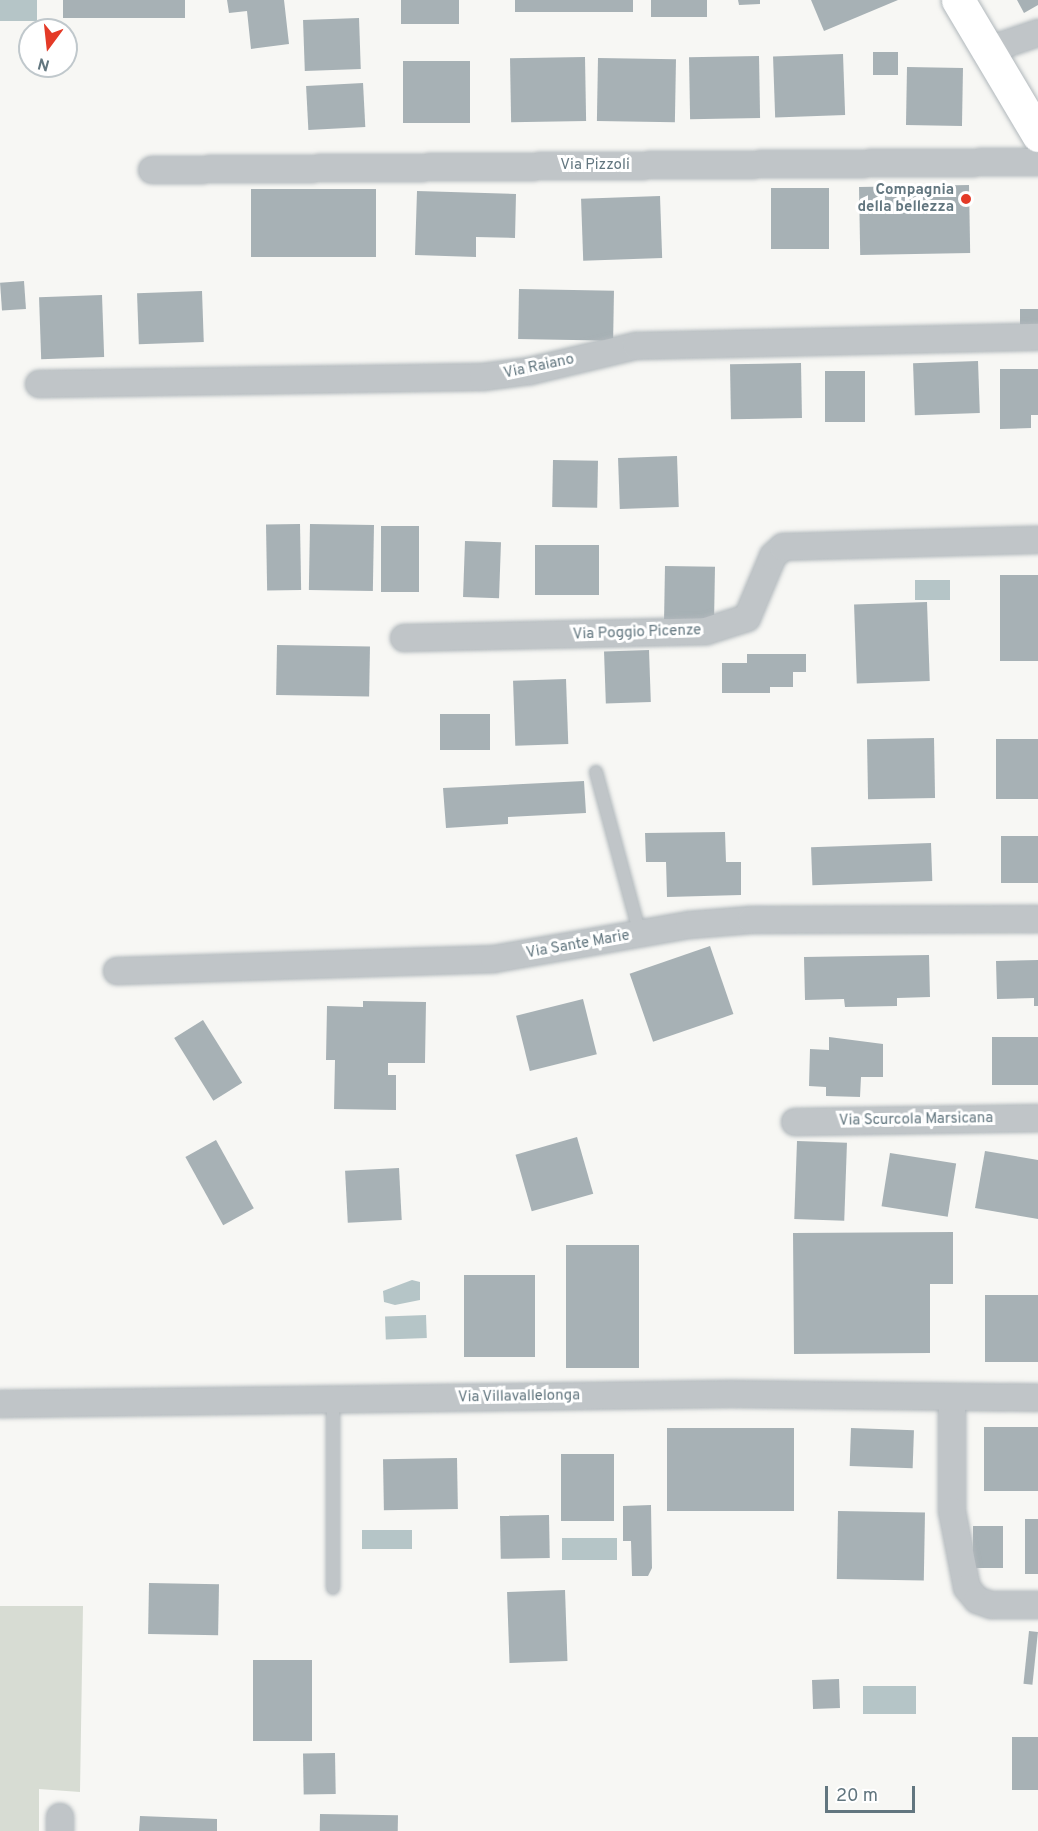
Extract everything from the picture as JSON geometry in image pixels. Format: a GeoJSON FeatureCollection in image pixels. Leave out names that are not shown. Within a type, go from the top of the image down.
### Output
{"type":"FeatureCollection","features":[{"type":"Feature","properties":{"kind":"street"},"geometry":{"type":"LineString","coordinates":[[958,0],[1038,135]]}},
{"type":"Feature","properties":{"kind":"street"},"geometry":{"type":"LineString","coordinates":[[988,50],[1038,33]]}},
{"type":"Feature","properties":{"kind":"street","name":"Via Pizzoli"},"geometry":{"type":"LineString","coordinates":[[152,170],[1038,162]]}},
{"type":"Feature","properties":{"kind":"street","name":"Via Raiano"},"geometry":{"type":"LineString","coordinates":[[39,384],[483,377],[530,371],[636,346],[1038,338]]}},
{"type":"Feature","properties":{"kind":"street","name":"Via Poggio Picenze"},"geometry":{"type":"LineString","coordinates":[[404,638],[706,631],[747,618],[773,556],[783,547],[1038,540]]}},
{"type":"Feature","properties":{"kind":"street","name":"Via Sante Marie"},"geometry":{"type":"LineString","coordinates":[[117,971],[494,958],[640,934],[751,920],[1038,919]]}},
{"type":"Feature","properties":{"kind":"street","name":"Via Scurcola Marsicana"},"geometry":{"type":"LineString","coordinates":[[795,1122],[1038,1118]]}},
{"type":"Feature","properties":{"kind":"street","name":"Via Villavallelonga"},"geometry":{"type":"LineString","coordinates":[[0,1404],[731,1394],[1038,1398]]}},
{"type":"Feature","properties":{"kind":"street"},"geometry":{"type":"LineString","coordinates":[[952,1397],[952,1511],[967,1588],[976,1600],[991,1605],[1038,1605]]}},
{"type":"Feature","properties":{"kind":"lane"},"geometry":{"type":"LineString","coordinates":[[596,772],[640,934]]}},
{"type":"Feature","properties":{"kind":"lane"},"geometry":{"type":"LineString","coordinates":[[333,1400],[333,1588]]}},
{"type":"Feature","properties":{"kind":"shaded area"},"geometry":{"type":"Polygon","coordinates":[[[0,0],[37,0],[37,18],[0,21],[0,0]]]}},
{"type":"Feature","properties":{"kind":"shaded area"},"geometry":{"type":"Polygon","coordinates":[[[915,580],[950,580],[950,600],[915,600],[915,580]]]}},
{"type":"Feature","properties":{"kind":"shaded area"},"geometry":{"type":"Polygon","coordinates":[[[412,1280],[420,1282],[420,1300],[395,1305],[384,1302],[383,1291],[412,1280]]]}},
{"type":"Feature","properties":{"kind":"shaded area"},"geometry":{"type":"Polygon","coordinates":[[[426,1315],[427,1338],[386,1339],[385,1316],[426,1315]]]}},
{"type":"Feature","properties":{"kind":"shaded area"},"geometry":{"type":"Polygon","coordinates":[[[362,1530],[412,1530],[412,1549],[362,1549],[362,1530]]]}},
{"type":"Feature","properties":{"kind":"shaded area"},"geometry":{"type":"Polygon","coordinates":[[[562,1538],[617,1538],[617,1560],[562,1560],[562,1538]]]}},
{"type":"Feature","properties":{"kind":"shaded area"},"geometry":{"type":"Polygon","coordinates":[[[0,1606],[83,1606],[80,1792],[39,1789],[39,1831],[0,1831],[0,1606]]]}},
{"type":"Feature","properties":{"kind":"shaded area"},"geometry":{"type":"Polygon","coordinates":[[[863,1686],[916,1686],[916,1714],[863,1714],[863,1686]]]}},
{"type":"Feature","properties":{"kind":"building"},"geometry":{"type":"Polygon","coordinates":[[[63,0],[185,0],[185,18],[63,18],[63,0]]]}},
{"type":"Feature","properties":{"kind":"building"},"geometry":{"type":"Polygon","coordinates":[[[227,0],[284,0],[289,44],[251,49],[247,11],[229,13],[227,0]]]}},
{"type":"Feature","properties":{"kind":"building"},"geometry":{"type":"Polygon","coordinates":[[[401,0],[459,0],[459,24],[401,24],[401,0]]]}},
{"type":"Feature","properties":{"kind":"building"},"geometry":{"type":"Polygon","coordinates":[[[515,0],[633,0],[633,12],[515,12],[515,0]]]}},
{"type":"Feature","properties":{"kind":"building"},"geometry":{"type":"Polygon","coordinates":[[[651,0],[707,0],[707,17],[651,17],[651,0]]]}},
{"type":"Feature","properties":{"kind":"building"},"geometry":{"type":"Polygon","coordinates":[[[738,0],[760,0],[760,4],[739,5],[738,0]]]}},
{"type":"Feature","properties":{"kind":"building"},"geometry":{"type":"Polygon","coordinates":[[[811,0],[898,0],[824,31],[811,0]]]}},
{"type":"Feature","properties":{"kind":"building"},"geometry":{"type":"Polygon","coordinates":[[[1017,0],[1038,0],[1038,5],[1024,13],[1017,0]]]}},
{"type":"Feature","properties":{"kind":"building"},"geometry":{"type":"Polygon","coordinates":[[[359,18],[361,69],[305,71],[303,20],[359,18]]]}},
{"type":"Feature","properties":{"kind":"building"},"geometry":{"type":"Polygon","coordinates":[[[873,52],[898,52],[898,75],[873,75],[873,52]]]}},
{"type":"Feature","properties":{"kind":"building"},"geometry":{"type":"Polygon","coordinates":[[[843,54],[845,115],[775,117],[773,56],[843,54]]]}},
{"type":"Feature","properties":{"kind":"building"},"geometry":{"type":"Polygon","coordinates":[[[759,56],[760,118],[690,119],[689,57],[759,56]]]}},
{"type":"Feature","properties":{"kind":"building"},"geometry":{"type":"Polygon","coordinates":[[[585,57],[586,121],[511,122],[510,58],[585,57]]]}},
{"type":"Feature","properties":{"kind":"building"},"geometry":{"type":"Polygon","coordinates":[[[598,58],[676,59],[675,122],[597,121],[598,58]]]}},
{"type":"Feature","properties":{"kind":"building"},"geometry":{"type":"Polygon","coordinates":[[[403,61],[470,61],[470,123],[403,123],[403,61]]]}},
{"type":"Feature","properties":{"kind":"building"},"geometry":{"type":"Polygon","coordinates":[[[907,67],[963,68],[962,126],[906,125],[907,67]]]}},
{"type":"Feature","properties":{"kind":"building"},"geometry":{"type":"Polygon","coordinates":[[[363,83],[365,127],[308,130],[306,86],[363,83]]]}},
{"type":"Feature","properties":{"kind":"building"},"geometry":{"type":"Polygon","coordinates":[[[969,185],[970,253],[860,255],[859,187],[969,185]]]}},
{"type":"Feature","properties":{"kind":"building"},"geometry":{"type":"Polygon","coordinates":[[[771,188],[829,188],[829,249],[771,249],[771,188]]]}},
{"type":"Feature","properties":{"kind":"building"},"geometry":{"type":"Polygon","coordinates":[[[251,189],[376,189],[376,257],[251,257],[251,189]]]}},
{"type":"Feature","properties":{"kind":"building"},"geometry":{"type":"Polygon","coordinates":[[[417,191],[516,194],[515,238],[476,237],[476,257],[415,255],[417,191]]]}},
{"type":"Feature","properties":{"kind":"building"},"geometry":{"type":"Polygon","coordinates":[[[660,196],[662,258],[583,261],[581,199],[660,196]]]}},
{"type":"Feature","properties":{"kind":"building"},"geometry":{"type":"Polygon","coordinates":[[[24,281],[26,309],[2,311],[0,283],[24,281]]]}},
{"type":"Feature","properties":{"kind":"building"},"geometry":{"type":"Polygon","coordinates":[[[519,289],[614,291],[613,341],[518,339],[519,289]]]}},
{"type":"Feature","properties":{"kind":"building"},"geometry":{"type":"Polygon","coordinates":[[[202,291],[204,342],[139,344],[137,293],[202,291]]]}},
{"type":"Feature","properties":{"kind":"building"},"geometry":{"type":"Polygon","coordinates":[[[102,295],[104,357],[41,359],[39,297],[102,295]]]}},
{"type":"Feature","properties":{"kind":"building"},"geometry":{"type":"Polygon","coordinates":[[[1020,309],[1038,309],[1038,329],[1020,329],[1020,309]]]}},
{"type":"Feature","properties":{"kind":"building"},"geometry":{"type":"Polygon","coordinates":[[[978,361],[980,413],[915,415],[913,363],[978,361]]]}},
{"type":"Feature","properties":{"kind":"building"},"geometry":{"type":"Polygon","coordinates":[[[801,363],[802,418],[731,419],[730,364],[801,363]]]}},
{"type":"Feature","properties":{"kind":"building"},"geometry":{"type":"Polygon","coordinates":[[[1000,369],[1038,369],[1038,415],[1031,415],[1031,428],[1000,429],[1000,369]]]}},
{"type":"Feature","properties":{"kind":"building"},"geometry":{"type":"Polygon","coordinates":[[[825,371],[865,371],[865,422],[825,422],[825,371]]]}},
{"type":"Feature","properties":{"kind":"building"},"geometry":{"type":"Polygon","coordinates":[[[677,456],[679,507],[620,509],[618,458],[677,456]]]}},
{"type":"Feature","properties":{"kind":"building"},"geometry":{"type":"Polygon","coordinates":[[[553,460],[598,461],[597,508],[552,507],[553,460]]]}},
{"type":"Feature","properties":{"kind":"building"},"geometry":{"type":"Polygon","coordinates":[[[300,524],[301,590],[267,591],[266,525],[300,524]]]}},
{"type":"Feature","properties":{"kind":"building"},"geometry":{"type":"Polygon","coordinates":[[[310,524],[374,525],[373,591],[309,590],[310,524]]]}},
{"type":"Feature","properties":{"kind":"building"},"geometry":{"type":"Polygon","coordinates":[[[381,526],[419,526],[419,592],[381,592],[381,526]]]}},
{"type":"Feature","properties":{"kind":"building"},"geometry":{"type":"Polygon","coordinates":[[[465,541],[501,542],[499,598],[463,597],[465,541]]]}},
{"type":"Feature","properties":{"kind":"building"},"geometry":{"type":"Polygon","coordinates":[[[535,545],[599,545],[599,595],[535,595],[535,545]]]}},
{"type":"Feature","properties":{"kind":"building"},"geometry":{"type":"Polygon","coordinates":[[[665,566],[715,567],[714,620],[664,619],[665,566]]]}},
{"type":"Feature","properties":{"kind":"building"},"geometry":{"type":"Polygon","coordinates":[[[1000,575],[1038,575],[1038,661],[1000,661],[1000,575]]]}},
{"type":"Feature","properties":{"kind":"building"},"geometry":{"type":"Polygon","coordinates":[[[927,602],[930,681],[857,683],[854,605],[927,602]]]}},
{"type":"Feature","properties":{"kind":"building"},"geometry":{"type":"Polygon","coordinates":[[[277,645],[370,647],[369,697],[276,695],[277,645]]]}},
{"type":"Feature","properties":{"kind":"building"},"geometry":{"type":"Polygon","coordinates":[[[649,650],[651,702],[606,704],[604,652],[649,650]]]}},
{"type":"Feature","properties":{"kind":"building"},"geometry":{"type":"Polygon","coordinates":[[[747,654],[806,654],[806,672],[793,672],[793,687],[770,687],[770,693],[722,693],[722,663],[747,663],[747,654]]]}},
{"type":"Feature","properties":{"kind":"building"},"geometry":{"type":"Polygon","coordinates":[[[566,679],[568,744],[515,746],[513,681],[566,679]]]}},
{"type":"Feature","properties":{"kind":"building"},"geometry":{"type":"Polygon","coordinates":[[[440,714],[490,714],[490,750],[440,750],[440,714]]]}},
{"type":"Feature","properties":{"kind":"building"},"geometry":{"type":"Polygon","coordinates":[[[934,738],[935,798],[868,799],[867,739],[934,738]]]}},
{"type":"Feature","properties":{"kind":"building"},"geometry":{"type":"Polygon","coordinates":[[[996,739],[1038,739],[1038,799],[996,799],[996,739]]]}},
{"type":"Feature","properties":{"kind":"building"},"geometry":{"type":"Polygon","coordinates":[[[584,781],[586,813],[508,817],[508,824],[446,828],[443,788],[584,781]]]}},
{"type":"Feature","properties":{"kind":"building"},"geometry":{"type":"Polygon","coordinates":[[[725,832],[726,862],[741,862],[741,895],[667,897],[666,862],[646,862],[645,833],[725,832]]]}},
{"type":"Feature","properties":{"kind":"building"},"geometry":{"type":"Polygon","coordinates":[[[1001,836],[1038,836],[1038,883],[1001,883],[1001,836]]]}},
{"type":"Feature","properties":{"kind":"building"},"geometry":{"type":"Polygon","coordinates":[[[931,843],[932,881],[812,885],[811,847],[931,843]]]}},
{"type":"Feature","properties":{"kind":"building"},"geometry":{"type":"Polygon","coordinates":[[[710,946],[733,1014],[653,1042],[630,974],[710,946]]]}},
{"type":"Feature","properties":{"kind":"building"},"geometry":{"type":"Polygon","coordinates":[[[929,955],[930,997],[897,998],[897,1006],[845,1007],[844,999],[805,1000],[804,957],[929,955]]]}},
{"type":"Feature","properties":{"kind":"building"},"geometry":{"type":"Polygon","coordinates":[[[1038,960],[1038,1006],[1034,1006],[1034,998],[997,999],[996,961],[1038,960]]]}},
{"type":"Feature","properties":{"kind":"building"},"geometry":{"type":"Polygon","coordinates":[[[583,999],[597,1054],[530,1071],[516,1016],[583,999]]]}},
{"type":"Feature","properties":{"kind":"building"},"geometry":{"type":"Polygon","coordinates":[[[363,1001],[426,1002],[425,1063],[388,1063],[388,1075],[396,1075],[396,1110],[334,1109],[335,1060],[326,1060],[327,1006],[363,1007],[363,1001]]]}},
{"type":"Feature","properties":{"kind":"building"},"geometry":{"type":"Polygon","coordinates":[[[203,1020],[242,1083],[213,1101],[174,1038],[203,1020]]]}},
{"type":"Feature","properties":{"kind":"building"},"geometry":{"type":"Polygon","coordinates":[[[829,1037],[883,1044],[883,1077],[861,1077],[860,1097],[826,1096],[826,1087],[809,1086],[810,1049],[829,1050],[829,1037]]]}},
{"type":"Feature","properties":{"kind":"building"},"geometry":{"type":"Polygon","coordinates":[[[992,1037],[1038,1037],[1038,1085],[992,1085],[992,1037]]]}},
{"type":"Feature","properties":{"kind":"building"},"geometry":{"type":"Polygon","coordinates":[[[577,1137],[593,1194],[532,1211],[515,1155],[577,1137]]]}},
{"type":"Feature","properties":{"kind":"building"},"geometry":{"type":"Polygon","coordinates":[[[216,1140],[254,1208],[223,1225],[185,1157],[216,1140]]]}},
{"type":"Feature","properties":{"kind":"building"},"geometry":{"type":"Polygon","coordinates":[[[797,1141],[847,1143],[844,1221],[794,1219],[797,1141]]]}},
{"type":"Feature","properties":{"kind":"building"},"geometry":{"type":"Polygon","coordinates":[[[985,1151],[1038,1160],[1038,1219],[975,1208],[985,1151]]]}},
{"type":"Feature","properties":{"kind":"building"},"geometry":{"type":"Polygon","coordinates":[[[890,1153],[956,1163],[948,1217],[882,1206],[890,1153]]]}},
{"type":"Feature","properties":{"kind":"building"},"geometry":{"type":"Polygon","coordinates":[[[399,1168],[402,1220],[348,1223],[345,1171],[399,1168]]]}},
{"type":"Feature","properties":{"kind":"building"},"geometry":{"type":"Polygon","coordinates":[[[953,1232],[953,1284],[930,1284],[930,1353],[794,1354],[793,1233],[953,1232]]]}},
{"type":"Feature","properties":{"kind":"building"},"geometry":{"type":"Polygon","coordinates":[[[566,1245],[639,1245],[639,1368],[566,1368],[566,1245]]]}},
{"type":"Feature","properties":{"kind":"building"},"geometry":{"type":"Polygon","coordinates":[[[464,1275],[535,1275],[535,1357],[464,1357],[464,1275]]]}},
{"type":"Feature","properties":{"kind":"building"},"geometry":{"type":"Polygon","coordinates":[[[985,1295],[1038,1295],[1038,1362],[985,1362],[985,1295]]]}},
{"type":"Feature","properties":{"kind":"building"},"geometry":{"type":"Polygon","coordinates":[[[984,1427],[1038,1427],[1038,1491],[984,1491],[984,1427]]]}},
{"type":"Feature","properties":{"kind":"building"},"geometry":{"type":"Polygon","coordinates":[[[667,1428],[794,1428],[794,1511],[667,1511],[667,1428]]]}},
{"type":"Feature","properties":{"kind":"building"},"geometry":{"type":"Polygon","coordinates":[[[851,1428],[914,1430],[913,1468],[850,1466],[851,1428]]]}},
{"type":"Feature","properties":{"kind":"building"},"geometry":{"type":"Polygon","coordinates":[[[561,1454],[614,1454],[614,1521],[561,1521],[561,1454]]]}},
{"type":"Feature","properties":{"kind":"building"},"geometry":{"type":"Polygon","coordinates":[[[457,1458],[458,1509],[384,1510],[383,1459],[457,1458]]]}},
{"type":"Feature","properties":{"kind":"building"},"geometry":{"type":"Polygon","coordinates":[[[651,1505],[652,1568],[648,1576],[632,1576],[631,1541],[623,1541],[623,1506],[651,1505]]]}},
{"type":"Feature","properties":{"kind":"building"},"geometry":{"type":"Polygon","coordinates":[[[838,1511],[925,1513],[924,1581],[837,1579],[838,1511]]]}},
{"type":"Feature","properties":{"kind":"building"},"geometry":{"type":"Polygon","coordinates":[[[549,1515],[550,1558],[501,1559],[500,1516],[549,1515]]]}},
{"type":"Feature","properties":{"kind":"building"},"geometry":{"type":"Polygon","coordinates":[[[1025,1519],[1038,1519],[1038,1574],[1025,1574],[1025,1519]]]}},
{"type":"Feature","properties":{"kind":"building"},"geometry":{"type":"Polygon","coordinates":[[[973,1526],[1003,1526],[1003,1568],[973,1568],[973,1526]]]}},
{"type":"Feature","properties":{"kind":"building"},"geometry":{"type":"Polygon","coordinates":[[[149,1583],[219,1584],[218,1635],[148,1634],[149,1583]]]}},
{"type":"Feature","properties":{"kind":"building"},"geometry":{"type":"Polygon","coordinates":[[[565,1590],[567,1661],[510,1663],[507,1592],[565,1590]]]}},
{"type":"Feature","properties":{"kind":"building"},"geometry":{"type":"Polygon","coordinates":[[[1029,1631],[1038,1632],[1032,1685],[1023,1684],[1029,1631]]]}},
{"type":"Feature","properties":{"kind":"building"},"geometry":{"type":"Polygon","coordinates":[[[253,1660],[312,1660],[312,1741],[253,1741],[253,1660]]]}},
{"type":"Feature","properties":{"kind":"building"},"geometry":{"type":"Polygon","coordinates":[[[839,1679],[840,1708],[813,1709],[812,1680],[839,1679]]]}},
{"type":"Feature","properties":{"kind":"building"},"geometry":{"type":"Polygon","coordinates":[[[1012,1737],[1038,1737],[1038,1790],[1012,1790],[1012,1737]]]}},
{"type":"Feature","properties":{"kind":"building"},"geometry":{"type":"Polygon","coordinates":[[[335,1753],[336,1794],[304,1795],[303,1754],[335,1753]]]}},
{"type":"Feature","properties":{"kind":"building"},"geometry":{"type":"Polygon","coordinates":[[[320,1814],[398,1815],[398,1831],[320,1831],[320,1814]]]}},
{"type":"Feature","properties":{"kind":"building"},"geometry":{"type":"Polygon","coordinates":[[[140,1816],[217,1819],[217,1831],[139,1831],[140,1816]]]}},
{"type":"Feature","properties":{"kind":"place","name":"Compagnia della bellezza"},"geometry":{"type":"Point","coordinates":[966,199]}}]}
